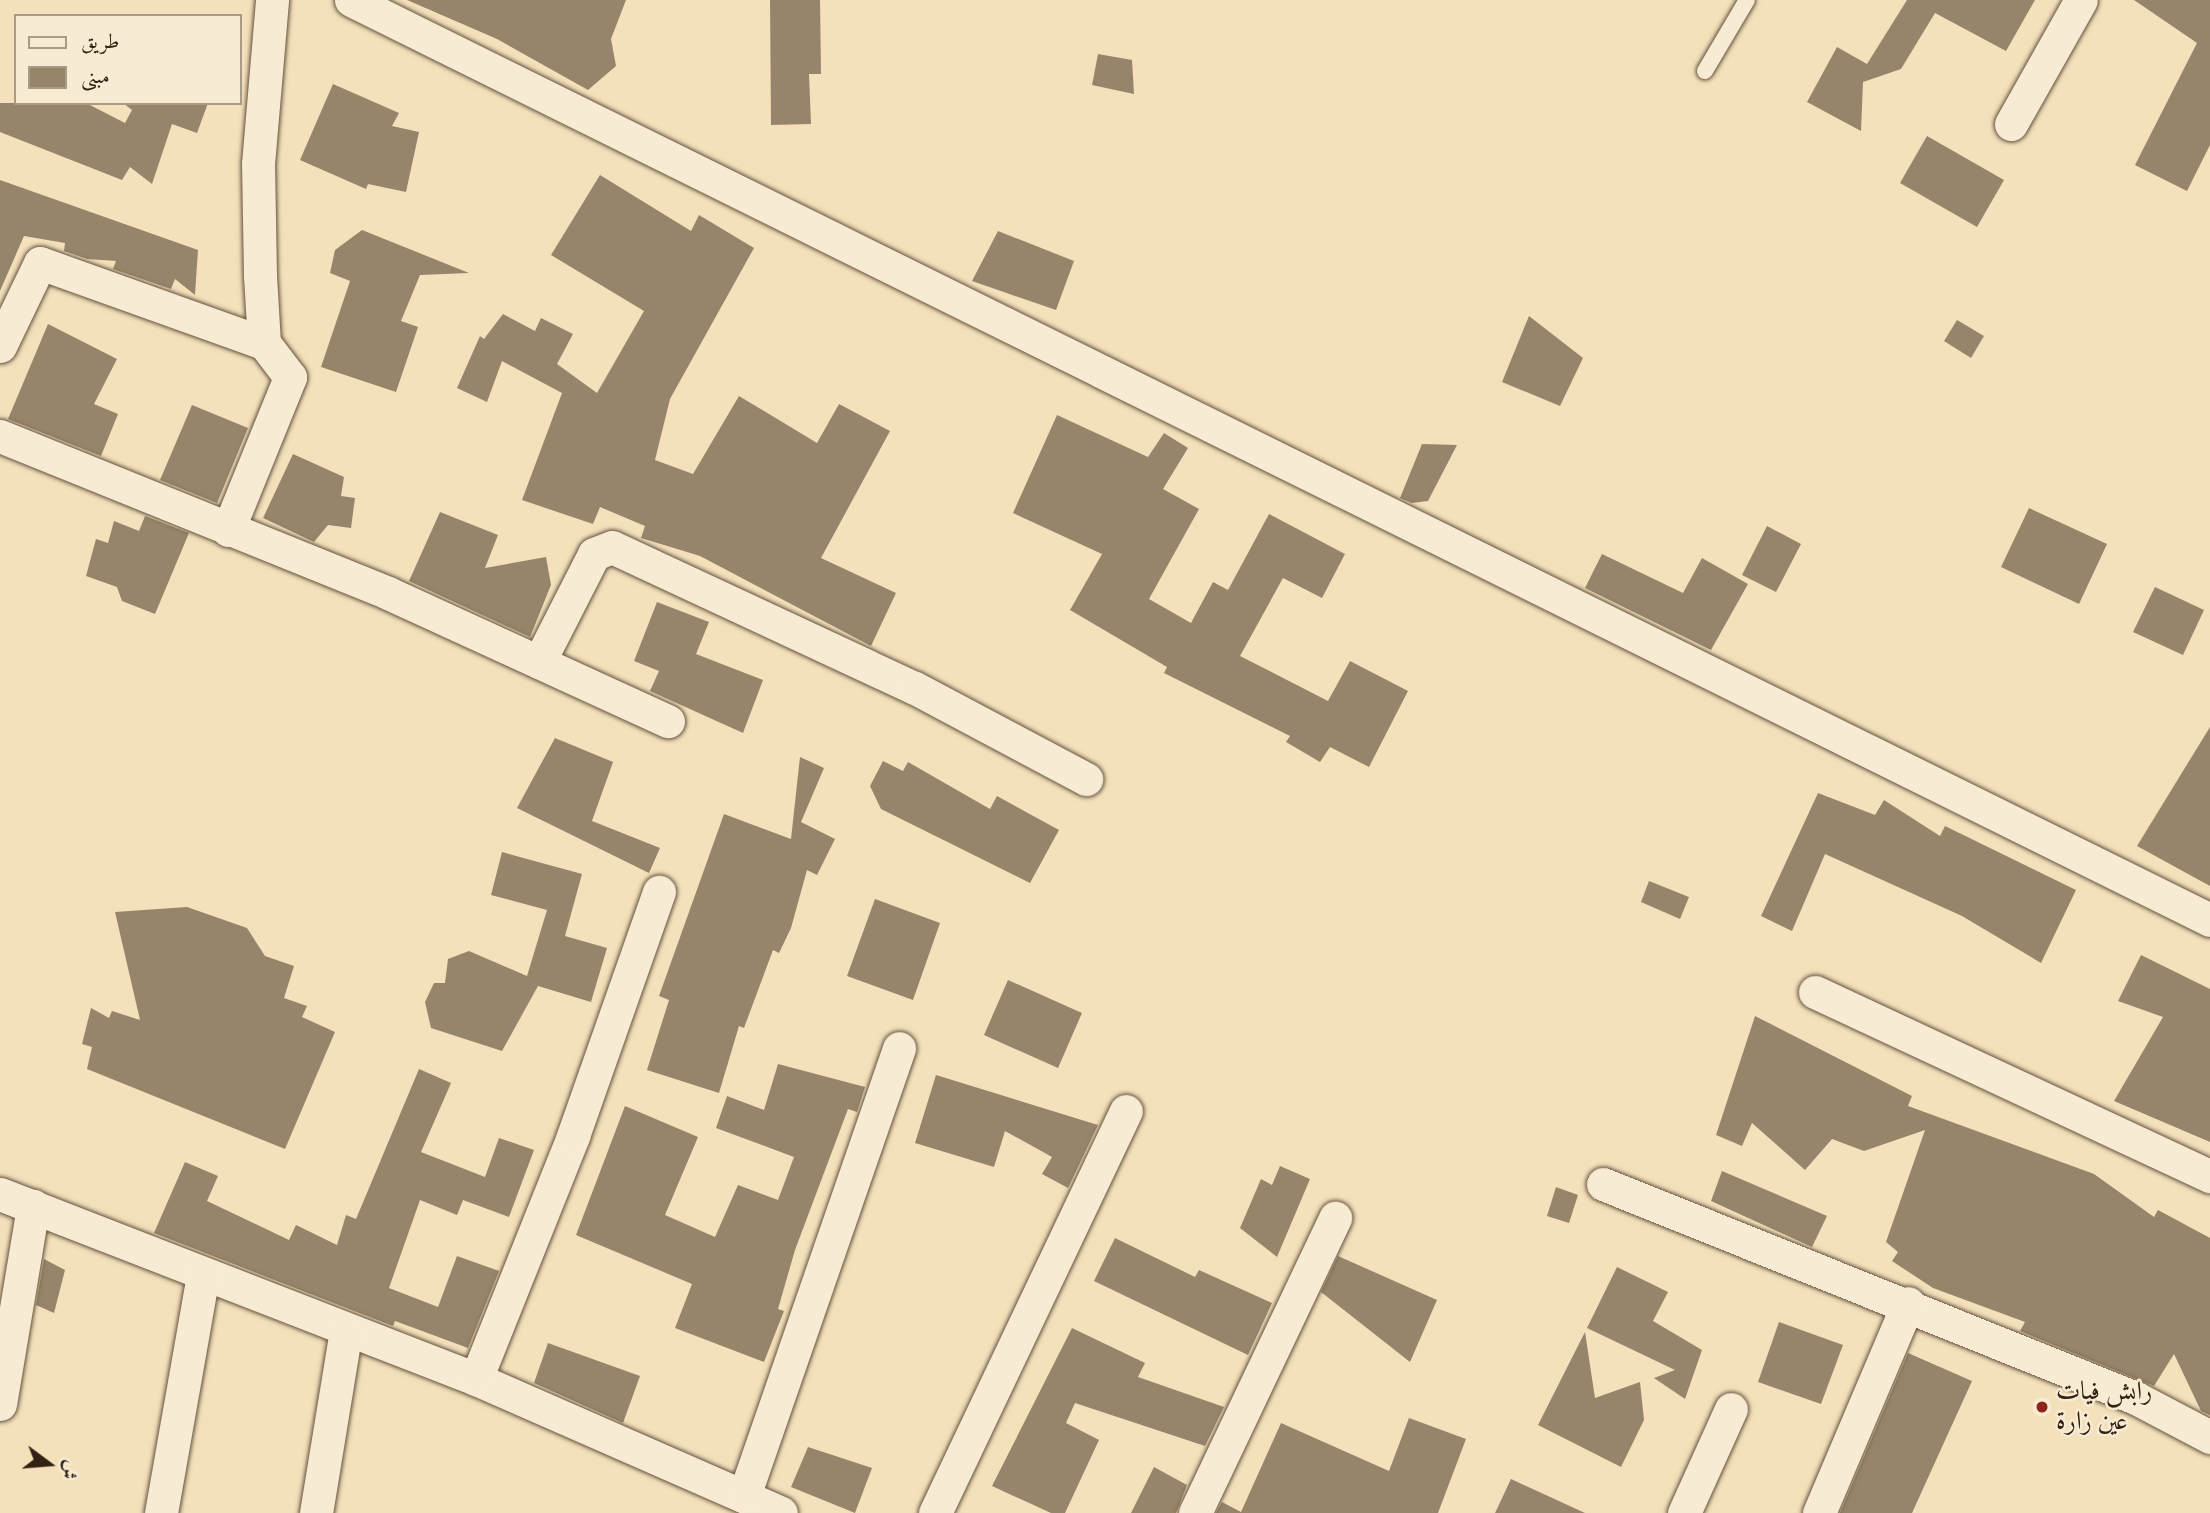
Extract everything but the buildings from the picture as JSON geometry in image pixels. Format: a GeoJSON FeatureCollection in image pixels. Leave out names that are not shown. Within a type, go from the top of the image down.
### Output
{"type":"FeatureCollection","features":[{"type":"Feature","properties":{"kind":"street"},"geometry":{"type":"LineString","coordinates":[[264,343],[258,164],[272,0]]}},
{"type":"Feature","properties":{"kind":"street"},"geometry":{"type":"LineString","coordinates":[[351,0],[2210,920]]}},
{"type":"Feature","properties":{"kind":"street"},"geometry":{"type":"LineString","coordinates":[[2011,124],[2081,0]]}},
{"type":"Feature","properties":{"kind":"street"},"geometry":{"type":"LineString","coordinates":[[0,346],[40,263],[264,343],[289,377],[228,530]]}},
{"type":"Feature","properties":{"kind":"street"},"geometry":{"type":"LineString","coordinates":[[0,436],[539,662],[668,721]]}},
{"type":"Feature","properties":{"kind":"street"},"geometry":{"type":"LineString","coordinates":[[539,662],[594,554],[612,547],[915,688],[1086,779]]}},
{"type":"Feature","properties":{"kind":"street"},"geometry":{"type":"LineString","coordinates":[[476,1379],[573,1136],[659,892]]}},
{"type":"Feature","properties":{"kind":"street"},"geometry":{"type":"LineString","coordinates":[[1815,992],[2210,1175]]}},
{"type":"Feature","properties":{"kind":"street"},"geometry":{"type":"LineString","coordinates":[[744,1496],[899,1048]]}},
{"type":"Feature","properties":{"kind":"street"},"geometry":{"type":"LineString","coordinates":[[935,1513],[1126,1111]]}},
{"type":"Feature","properties":{"kind":"street"},"geometry":{"type":"LineString","coordinates":[[1603,1184],[1908,1303],[2136,1398],[2210,1437]]}},
{"type":"Feature","properties":{"kind":"street"},"geometry":{"type":"LineString","coordinates":[[0,1194],[476,1379],[781,1513]]}},
{"type":"Feature","properties":{"kind":"street"},"geometry":{"type":"LineString","coordinates":[[0,1404],[33,1206]]}},
{"type":"Feature","properties":{"kind":"street"},"geometry":{"type":"LineString","coordinates":[[1195,1513],[1335,1218]]}},
{"type":"Feature","properties":{"kind":"street"},"geometry":{"type":"LineString","coordinates":[[161,1513],[203,1275]]}},
{"type":"Feature","properties":{"kind":"street"},"geometry":{"type":"LineString","coordinates":[[1819,1513],[1908,1303]]}},
{"type":"Feature","properties":{"kind":"street"},"geometry":{"type":"LineString","coordinates":[[316,1513],[346,1330]]}},
{"type":"Feature","properties":{"kind":"street"},"geometry":{"type":"LineString","coordinates":[[1684,1513],[1731,1409]]}},
{"type":"Feature","properties":{"kind":"lane"},"geometry":{"type":"LineString","coordinates":[[1705,71],[1747,0]]}},
{"type":"Feature","properties":{"kind":"place","name":"رابش فيات عين زارة"},"geometry":{"type":"Point","coordinates":[2042,1407]}}]}
